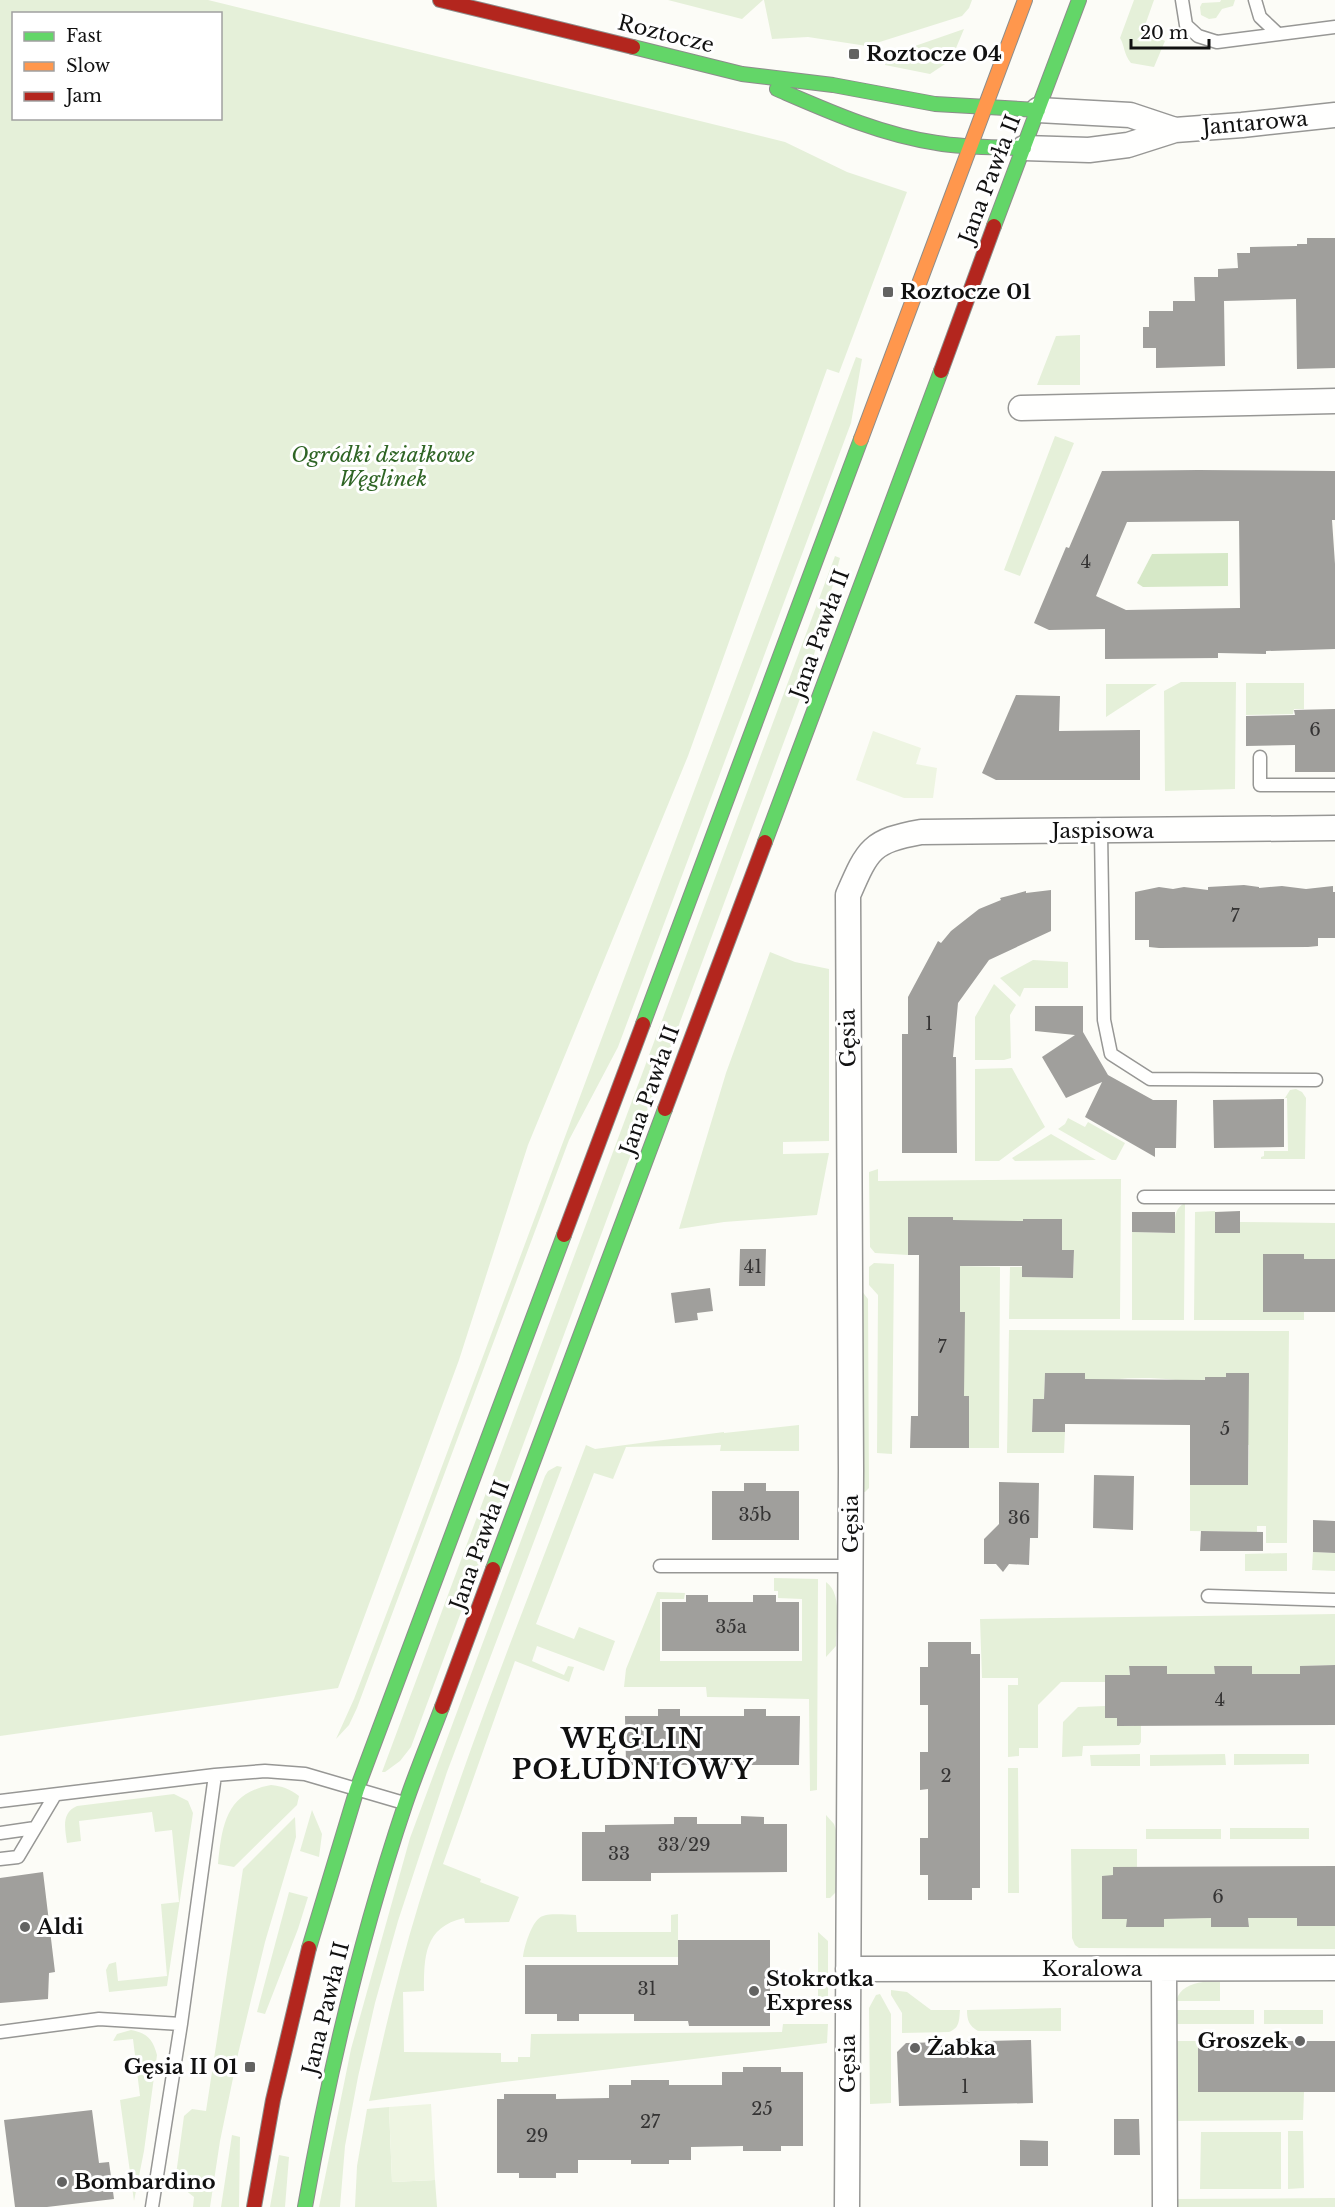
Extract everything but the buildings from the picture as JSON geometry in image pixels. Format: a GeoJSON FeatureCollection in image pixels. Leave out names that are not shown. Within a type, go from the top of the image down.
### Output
{"type":"FeatureCollection","features":[{"type":"Feature","properties":{"kind":"main road","name":"Roztocze"},"geometry":{"type":"LineString","coordinates":[[440,0],[742,74],[833,85],[935,104],[1038,110]]}},
{"type":"Feature","properties":{"kind":"main road","name":"Jana Pawła II"},"geometry":{"type":"LineString","coordinates":[[254,2207],[276,2081],[300,1980],[357,1789],[1025,0]]}},
{"type":"Feature","properties":{"kind":"main road","name":"Jana Pawła II"},"geometry":{"type":"LineString","coordinates":[[305,2207],[319,2126],[346,2005],[383,1873],[406,1803],[1079,0]]}},
{"type":"Feature","properties":{"kind":"main road","name":"Roztocze"},"geometry":{"type":"LineString","coordinates":[[742,74],[832,113],[923,141],[1024,148]]}},
{"type":"Feature","properties":{"kind":"street","name":"Jantarowa"},"geometry":{"type":"LineString","coordinates":[[1038,110],[1130,115],[1175,130]]}},
{"type":"Feature","properties":{"kind":"street","name":"Jantarowa"},"geometry":{"type":"LineString","coordinates":[[1024,148],[1089,150],[1128,145],[1175,130],[1335,115]]}},
{"type":"Feature","properties":{"kind":"street"},"geometry":{"type":"LineString","coordinates":[[1021,408],[1335,401]]}},
{"type":"Feature","properties":{"kind":"street","name":"Jaspisowa"},"geometry":{"type":"LineString","coordinates":[[874,847],[893,837],[921,832],[1335,828]]}},
{"type":"Feature","properties":{"kind":"street","name":"Gęsia"},"geometry":{"type":"LineString","coordinates":[[847,2207],[851,1566],[848,895],[861,866],[874,847]]}},
{"type":"Feature","properties":{"kind":"street","name":"Koralowa"},"geometry":{"type":"LineString","coordinates":[[848,1969],[1335,1968]]}},
{"type":"Feature","properties":{"kind":"street"},"geometry":{"type":"LineString","coordinates":[[1164,1969],[1165,2207]]}},
{"type":"Feature","properties":{"kind":"lane"},"geometry":{"type":"LineString","coordinates":[[1182,0],[1186,25],[1198,36],[1217,42],[1335,27]]}},
{"type":"Feature","properties":{"kind":"lane"},"geometry":{"type":"LineString","coordinates":[[1255,0],[1260,16],[1278,34]]}},
{"type":"Feature","properties":{"kind":"lane"},"geometry":{"type":"LineString","coordinates":[[1260,758],[1260,785],[1335,784]]}},
{"type":"Feature","properties":{"kind":"lane"},"geometry":{"type":"LineString","coordinates":[[1101,832],[1104,1020],[1112,1054],[1150,1079],[1316,1080]]}},
{"type":"Feature","properties":{"kind":"lane"},"geometry":{"type":"LineString","coordinates":[[1144,1197],[1335,1197]]}},
{"type":"Feature","properties":{"kind":"lane"},"geometry":{"type":"LineString","coordinates":[[660,1566],[851,1566]]}},
{"type":"Feature","properties":{"kind":"lane"},"geometry":{"type":"LineString","coordinates":[[1208,1596],[1335,1600]]}},
{"type":"Feature","properties":{"kind":"lane"},"geometry":{"type":"LineString","coordinates":[[0,1801],[215,1775],[286,1771],[305,1774],[406,1803]]}},
{"type":"Feature","properties":{"kind":"lane"},"geometry":{"type":"LineString","coordinates":[[152,2207],[181,2024],[215,1775]]}},
{"type":"Feature","properties":{"kind":"lane"},"geometry":{"type":"LineString","coordinates":[[0,1859],[18,1857],[55,1795]]}},
{"type":"Feature","properties":{"kind":"lane"},"geometry":{"type":"LineString","coordinates":[[0,1833],[35,1828]]}},
{"type":"Feature","properties":{"kind":"lane"},"geometry":{"type":"LineString","coordinates":[[0,2032],[99,2019],[181,2024]]}},
{"type":"Feature","properties":{"kind":"green space","name":"Ogródki działkowe Węglinek"},"geometry":{"type":"Polygon","coordinates":[[[0,0],[208,0],[785,142],[847,172],[907,192],[839,373],[827,369],[688,756],[528,1145],[459,1360],[338,1688],[0,1736],[0,0]]]}},
{"type":"Feature","properties":{"kind":"green space"},"geometry":{"type":"Polygon","coordinates":[[[668,0],[763,0],[742,19],[668,0]]]}},
{"type":"Feature","properties":{"kind":"green space"},"geometry":{"type":"Polygon","coordinates":[[[764,0],[972,0],[962,16],[867,46],[808,37],[772,39],[764,0]]]}},
{"type":"Feature","properties":{"kind":"green space"},"geometry":{"type":"Polygon","coordinates":[[[1134,0],[1154,0],[1143,31],[1165,41],[1154,67],[1131,63],[1120,38],[1134,0]]]}},
{"type":"Feature","properties":{"kind":"green space"},"geometry":{"type":"Polygon","coordinates":[[[1221,0],[1235,0],[1233,6],[1222,9],[1216,18],[1209,19],[1201,15],[1202,3],[1220,2],[1221,0]]]}},
{"type":"Feature","properties":{"kind":"green space"},"geometry":{"type":"Polygon","coordinates":[[[964,29],[951,60],[930,74],[885,65],[887,56],[880,54],[915,46],[964,29]]]}},
{"type":"Feature","properties":{"kind":"green space"},"geometry":{"type":"Polygon","coordinates":[[[1080,335],[1080,385],[1037,385],[1056,336],[1080,335]]]}},
{"type":"Feature","properties":{"kind":"green space"},"geometry":{"type":"Polygon","coordinates":[[[856,357],[862,359],[851,423],[618,1047],[569,1140],[357,1708],[349,1725],[336,1739],[354,1699],[416,1536],[856,357]]]}},
{"type":"Feature","properties":{"kind":"green space"},"geometry":{"type":"Polygon","coordinates":[[[1055,436],[1074,443],[1020,576],[1004,570],[1055,436]]]}},
{"type":"Feature","properties":{"kind":"green space"},"geometry":{"type":"Polygon","coordinates":[[[1228,553],[1228,586],[1143,587],[1137,583],[1152,554],[1228,553]]]}},
{"type":"Feature","properties":{"kind":"green space"},"geometry":{"type":"Polygon","coordinates":[[[835,556],[840,558],[808,677],[411,1747],[400,1761],[382,1772],[835,556]]]}},
{"type":"Feature","properties":{"kind":"green space"},"geometry":{"type":"Polygon","coordinates":[[[1181,682],[1236,682],[1235,789],[1165,791],[1164,691],[1181,682]]]}},
{"type":"Feature","properties":{"kind":"green space"},"geometry":{"type":"Polygon","coordinates":[[[1246,683],[1304,683],[1304,709],[1294,709],[1293,714],[1246,715],[1246,683]]]}},
{"type":"Feature","properties":{"kind":"green space"},"geometry":{"type":"Polygon","coordinates":[[[1106,684],[1157,684],[1106,717],[1106,684]]]}},
{"type":"Feature","properties":{"kind":"green space"},"geometry":{"type":"Polygon","coordinates":[[[873,731],[921,748],[916,764],[937,768],[933,798],[904,798],[856,780],[873,731]]]}},
{"type":"Feature","properties":{"kind":"green space"},"geometry":{"type":"Polygon","coordinates":[[[770,952],[795,962],[829,969],[829,1141],[783,1142],[783,1154],[829,1153],[817,1215],[724,1222],[679,1229],[726,1073],[770,952]]]}},
{"type":"Feature","properties":{"kind":"green space"},"geometry":{"type":"Polygon","coordinates":[[[1033,960],[1068,962],[1068,988],[1024,988],[1020,997],[1000,978],[1033,960]]]}},
{"type":"Feature","properties":{"kind":"green space"},"geometry":{"type":"Polygon","coordinates":[[[994,984],[1016,1005],[1010,1015],[1011,1058],[975,1060],[975,1017],[994,984]]]}},
{"type":"Feature","properties":{"kind":"green space"},"geometry":{"type":"Polygon","coordinates":[[[1012,1068],[1045,1127],[999,1161],[975,1161],[975,1069],[1012,1068]]]}},
{"type":"Feature","properties":{"kind":"green space"},"geometry":{"type":"Polygon","coordinates":[[[1296,1089],[1306,1098],[1305,1159],[1261,1159],[1264,1151],[1288,1151],[1287,1098],[1285,1098],[1290,1090],[1296,1089]]]}},
{"type":"Feature","properties":{"kind":"green space"},"geometry":{"type":"Polygon","coordinates":[[[1068,1118],[1085,1127],[1088,1122],[1125,1143],[1116,1160],[1112,1160],[1058,1129],[1065,1124],[1068,1118]]]}},
{"type":"Feature","properties":{"kind":"green space"},"geometry":{"type":"Polygon","coordinates":[[[1051,1134],[1096,1160],[1015,1161],[1012,1158],[1051,1134]]]}},
{"type":"Feature","properties":{"kind":"green space"},"geometry":{"type":"Polygon","coordinates":[[[878,1169],[878,1181],[1121,1179],[1120,1319],[1009,1319],[1010,1267],[1022,1267],[1023,1277],[1073,1278],[1074,1250],[1062,1250],[1062,1219],[1023,1219],[1023,1221],[953,1225],[952,1217],[909,1217],[908,1255],[875,1253],[870,1247],[869,1172],[878,1169]]]}},
{"type":"Feature","properties":{"kind":"green space"},"geometry":{"type":"Polygon","coordinates":[[[1185,1203],[1184,1320],[1132,1320],[1132,1232],[1175,1233],[1178,1208],[1185,1203]]]}},
{"type":"Feature","properties":{"kind":"green space"},"geometry":{"type":"Polygon","coordinates":[[[1215,1211],[1216,1233],[1240,1233],[1240,1222],[1335,1223],[1335,1259],[1304,1259],[1303,1254],[1263,1254],[1263,1312],[1304,1312],[1304,1320],[1194,1320],[1195,1212],[1215,1211]]]}},
{"type":"Feature","properties":{"kind":"green space"},"geometry":{"type":"Polygon","coordinates":[[[874,1263],[894,1264],[892,1454],[877,1453],[878,1295],[869,1285],[869,1267],[874,1263]]]}},
{"type":"Feature","properties":{"kind":"green space"},"geometry":{"type":"Polygon","coordinates":[[[960,1266],[1000,1267],[999,1448],[969,1448],[969,1397],[959,1396],[960,1266]]]}},
{"type":"Feature","properties":{"kind":"green space"},"geometry":{"type":"Polygon","coordinates":[[[861,1290],[868,1299],[869,1488],[865,1492],[861,1492],[861,1290]]]}},
{"type":"Feature","properties":{"kind":"green space"},"geometry":{"type":"Polygon","coordinates":[[[1009,1330],[1289,1331],[1287,1543],[1266,1543],[1266,1526],[1257,1526],[1257,1532],[1190,1531],[1190,1485],[1248,1485],[1249,1445],[1244,1445],[1226,1373],[1226,1377],[1205,1377],[1204,1385],[1144,1378],[1085,1384],[1085,1373],[1045,1373],[1044,1399],[1033,1400],[1032,1431],[1065,1432],[1064,1453],[1007,1453],[1009,1330]]]}},
{"type":"Feature","properties":{"kind":"green space"},"geometry":{"type":"Polygon","coordinates":[[[799,1425],[799,1451],[720,1451],[721,1445],[626,1447],[613,1479],[594,1473],[536,1624],[574,1639],[579,1627],[615,1641],[604,1671],[537,1646],[532,1661],[564,1675],[568,1666],[574,1667],[569,1682],[515,1661],[443,1864],[519,1897],[509,1922],[465,1923],[464,1918],[441,1928],[434,1936],[426,1955],[424,1991],[403,1992],[404,2052],[501,2053],[501,2062],[518,2062],[518,2057],[530,2057],[531,2034],[782,2032],[783,2024],[828,2024],[827,2043],[504,2082],[369,2101],[405,1952],[457,1787],[586,1445],[595,1449],[724,1432],[799,1425]]]}},
{"type":"Feature","properties":{"kind":"green space"},"geometry":{"type":"Polygon","coordinates":[[[557,1466],[562,1467],[447,1772],[398,1921],[375,2003],[358,2077],[345,2146],[340,2207],[319,2207],[351,2049],[410,1838],[545,1476],[548,1471],[557,1466]]]}},
{"type":"Feature","properties":{"kind":"green space"},"geometry":{"type":"Polygon","coordinates":[[[1313,1552],[1335,1553],[1335,1571],[1312,1570],[1313,1552]]]}},
{"type":"Feature","properties":{"kind":"green space"},"geometry":{"type":"Polygon","coordinates":[[[1287,1553],[1287,1571],[1245,1571],[1245,1554],[1287,1553]]]}},
{"type":"Feature","properties":{"kind":"green space"},"geometry":{"type":"Polygon","coordinates":[[[774,1578],[818,1579],[817,1790],[810,1791],[809,1699],[707,1697],[706,1687],[624,1687],[626,1669],[657,1592],[685,1593],[684,1599],[660,1599],[660,1661],[802,1661],[802,1599],[778,1598],[778,1591],[774,1591],[774,1578]]]}},
{"type":"Feature","properties":{"kind":"green space"},"geometry":{"type":"Polygon","coordinates":[[[826,1582],[835,1594],[837,1611],[836,1646],[826,1657],[826,1582]]]}},
{"type":"Feature","properties":{"kind":"green space"},"geometry":{"type":"Polygon","coordinates":[[[1335,1614],[1335,1665],[1301,1666],[1300,1674],[1252,1674],[1251,1666],[1215,1666],[1215,1674],[1167,1674],[1167,1667],[1129,1667],[1130,1675],[1105,1675],[1105,1682],[1061,1682],[1038,1705],[1038,1748],[1019,1748],[1019,1756],[1008,1757],[1008,1685],[1018,1685],[1018,1678],[982,1678],[980,1619],[1335,1614]]]}},
{"type":"Feature","properties":{"kind":"green space"},"geometry":{"type":"Polygon","coordinates":[[[1105,1706],[1117,1718],[1117,1726],[1134,1726],[1134,1718],[1141,1718],[1139,1745],[1083,1746],[1082,1756],[1062,1757],[1063,1722],[1078,1707],[1105,1706]]]}},
{"type":"Feature","properties":{"kind":"green space"},"geometry":{"type":"Polygon","coordinates":[[[1140,1754],[1140,1766],[1091,1766],[1090,1755],[1140,1754]]]}},
{"type":"Feature","properties":{"kind":"green space"},"geometry":{"type":"Polygon","coordinates":[[[1225,1754],[1226,1765],[1150,1766],[1150,1755],[1225,1754]]]}},
{"type":"Feature","properties":{"kind":"green space"},"geometry":{"type":"Polygon","coordinates":[[[1234,1754],[1309,1754],[1309,1764],[1234,1765],[1234,1754]]]}},
{"type":"Feature","properties":{"kind":"green space"},"geometry":{"type":"Polygon","coordinates":[[[1008,1768],[1018,1768],[1019,1893],[1008,1893],[1008,1768]]]}},
{"type":"Feature","properties":{"kind":"green space"},"geometry":{"type":"Polygon","coordinates":[[[271,1785],[286,1788],[299,1796],[297,1805],[234,1867],[218,1864],[222,1836],[229,1813],[244,1795],[271,1785]]]}},
{"type":"Feature","properties":{"kind":"green space"},"geometry":{"type":"Polygon","coordinates":[[[174,1794],[188,1801],[193,1813],[167,1986],[109,1992],[106,1970],[109,1964],[116,1962],[118,1981],[167,1976],[161,1904],[179,1902],[172,1830],[155,1832],[152,1812],[79,1821],[81,1841],[67,1843],[66,1817],[77,1806],[174,1794]]]}},
{"type":"Feature","properties":{"kind":"green space"},"geometry":{"type":"Polygon","coordinates":[[[312,1810],[322,1834],[319,1857],[300,1851],[312,1810]]]}},
{"type":"Feature","properties":{"kind":"green space"},"geometry":{"type":"Polygon","coordinates":[[[826,1815],[836,1830],[836,1892],[830,1898],[826,1898],[826,1815]]]}},
{"type":"Feature","properties":{"kind":"green space"},"geometry":{"type":"Polygon","coordinates":[[[295,1817],[296,1837],[265,1942],[238,2054],[220,2141],[210,2207],[193,2207],[194,2197],[175,2182],[184,2116],[192,2109],[206,2111],[243,1869],[295,1817]]]}},
{"type":"Feature","properties":{"kind":"green space"},"geometry":{"type":"Polygon","coordinates":[[[1230,1828],[1309,1828],[1309,1839],[1230,1839],[1230,1828]]]}},
{"type":"Feature","properties":{"kind":"green space"},"geometry":{"type":"Polygon","coordinates":[[[1146,1829],[1221,1829],[1221,1839],[1146,1839],[1146,1829]]]}},
{"type":"Feature","properties":{"kind":"green space"},"geometry":{"type":"Polygon","coordinates":[[[1071,1849],[1137,1849],[1137,1875],[1102,1876],[1102,1919],[1127,1919],[1127,1926],[1164,1926],[1164,1919],[1211,1918],[1249,1926],[1248,1918],[1297,1918],[1298,1926],[1334,1926],[1335,1918],[1335,1949],[1079,1948],[1072,1938],[1071,1849]]]}},
{"type":"Feature","properties":{"kind":"green space"},"geometry":{"type":"Polygon","coordinates":[[[289,1892],[308,1897],[265,2014],[257,2012],[289,1892]]]}},
{"type":"Feature","properties":{"kind":"green space"},"geometry":{"type":"Polygon","coordinates":[[[678,1914],[678,1957],[523,1957],[532,1928],[535,1922],[543,1916],[576,1915],[577,1932],[671,1932],[671,1915],[678,1914]]]}},
{"type":"Feature","properties":{"kind":"green space"},"geometry":{"type":"Polygon","coordinates":[[[818,1932],[828,1941],[828,2010],[818,2010],[818,1932]]]}},
{"type":"Feature","properties":{"kind":"green space"},"geometry":{"type":"Polygon","coordinates":[[[1203,1982],[1220,1982],[1220,2001],[1176,2001],[1186,1987],[1203,1982]]]}},
{"type":"Feature","properties":{"kind":"green space"},"geometry":{"type":"Polygon","coordinates":[[[891,1990],[907,1992],[931,2010],[960,2010],[957,2026],[949,2032],[902,2033],[902,2013],[891,1995],[891,1990]]]}},
{"type":"Feature","properties":{"kind":"green space"},"geometry":{"type":"Polygon","coordinates":[[[880,1994],[891,2014],[891,2103],[870,2104],[869,2008],[876,1995],[880,1994]]]}},
{"type":"Feature","properties":{"kind":"green space"},"geometry":{"type":"Polygon","coordinates":[[[1061,2008],[1061,2031],[978,2031],[971,2025],[967,2014],[967,2010],[1061,2008]]]}},
{"type":"Feature","properties":{"kind":"green space"},"geometry":{"type":"Polygon","coordinates":[[[1173,2010],[1254,2010],[1254,2024],[1173,2024],[1173,2010]]]}},
{"type":"Feature","properties":{"kind":"green space"},"geometry":{"type":"Polygon","coordinates":[[[1264,2010],[1323,2010],[1323,2024],[1264,2024],[1264,2010]]]}},
{"type":"Feature","properties":{"kind":"green space"},"geometry":{"type":"Polygon","coordinates":[[[131,2030],[148,2038],[154,2045],[157,2055],[144,2151],[134,2201],[120,2100],[140,2096],[133,2039],[113,2041],[117,2034],[131,2030]]]}},
{"type":"Feature","properties":{"kind":"green space"},"geometry":{"type":"Polygon","coordinates":[[[1174,2041],[1198,2041],[1198,2092],[1304,2092],[1303,2120],[1174,2121],[1174,2041]]]}},
{"type":"Feature","properties":{"kind":"green space"},"geometry":{"type":"Polygon","coordinates":[[[431,2104],[435,2180],[392,2182],[389,2107],[431,2104]]]}},
{"type":"Feature","properties":{"kind":"green space"},"geometry":{"type":"Polygon","coordinates":[[[389,2107],[392,2182],[435,2180],[437,2207],[355,2207],[357,2166],[367,2109],[389,2107]]]}},
{"type":"Feature","properties":{"kind":"green space"},"geometry":{"type":"Polygon","coordinates":[[[1288,2131],[1303,2131],[1304,2188],[1288,2189],[1288,2131]]]}},
{"type":"Feature","properties":{"kind":"green space"},"geometry":{"type":"Polygon","coordinates":[[[1201,2132],[1281,2132],[1281,2189],[1200,2189],[1201,2132]]]}},
{"type":"Feature","properties":{"kind":"green space"},"geometry":{"type":"Polygon","coordinates":[[[232,2135],[240,2137],[239,2207],[221,2207],[232,2135]]]}},
{"type":"Feature","properties":{"kind":"green space"},"geometry":{"type":"Polygon","coordinates":[[[279,2155],[289,2157],[285,2207],[270,2207],[279,2155]]]}},
{"type":"Feature","properties":{"kind":"green space"},"geometry":{"type":"Polygon","coordinates":[[[1335,2198],[1335,2207],[1173,2207],[1173,2199],[1335,2198]]]}},
{"type":"Feature","properties":{"kind":"traffic: fast"},"geometry":{"type":"LineString","coordinates":[[994,226],[1079,0]]}},
{"type":"Feature","properties":{"kind":"traffic: fast"},"geometry":{"type":"LineString","coordinates":[[633,47],[742,74],[833,85],[935,104],[1038,110]]}},
{"type":"Feature","properties":{"kind":"traffic: fast"},"geometry":{"type":"LineString","coordinates":[[777,89],[855,121],[916,139],[959,146],[1024,148]]}},
{"type":"Feature","properties":{"kind":"traffic: fast"},"geometry":{"type":"LineString","coordinates":[[765,842],[941,371]]}},
{"type":"Feature","properties":{"kind":"traffic: fast"},"geometry":{"type":"LineString","coordinates":[[643,1024],[861,439]]}},
{"type":"Feature","properties":{"kind":"traffic: fast"},"geometry":{"type":"LineString","coordinates":[[493,1569],[665,1109]]}},
{"type":"Feature","properties":{"kind":"traffic: fast"},"geometry":{"type":"LineString","coordinates":[[309,1948],[357,1789],[564,1235]]}},
{"type":"Feature","properties":{"kind":"traffic: fast"},"geometry":{"type":"LineString","coordinates":[[305,2207],[325,2105],[360,1954],[405,1805],[442,1707]]}},
{"type":"Feature","properties":{"kind":"traffic: slow"},"geometry":{"type":"LineString","coordinates":[[861,439],[1025,0]]}},
{"type":"Feature","properties":{"kind":"traffic: jam"},"geometry":{"type":"LineString","coordinates":[[440,0],[633,47]]}},
{"type":"Feature","properties":{"kind":"traffic: jam"},"geometry":{"type":"LineString","coordinates":[[941,371],[994,226]]}},
{"type":"Feature","properties":{"kind":"traffic: jam"},"geometry":{"type":"LineString","coordinates":[[665,1109],[765,842]]}},
{"type":"Feature","properties":{"kind":"traffic: jam"},"geometry":{"type":"LineString","coordinates":[[564,1235],[643,1024]]}},
{"type":"Feature","properties":{"kind":"traffic: jam"},"geometry":{"type":"LineString","coordinates":[[442,1707],[493,1569]]}},
{"type":"Feature","properties":{"kind":"traffic: jam"},"geometry":{"type":"LineString","coordinates":[[254,2207],[273,2100],[309,1948]]}},
{"type":"Feature","properties":{"kind":"place","name":"Roztocze 04"},"geometry":{"type":"Point","coordinates":[854,54]}},
{"type":"Feature","properties":{"kind":"place","name":"Roztocze 01"},"geometry":{"type":"Point","coordinates":[888,292]}},
{"type":"Feature","properties":{"kind":"place","name":"Aldi"},"geometry":{"type":"Point","coordinates":[25,1927]}},
{"type":"Feature","properties":{"kind":"place","name":"Stokrotka Express"},"geometry":{"type":"Point","coordinates":[754,1991]}},
{"type":"Feature","properties":{"kind":"place","name":"Groszek"},"geometry":{"type":"Point","coordinates":[1300,2041]}},
{"type":"Feature","properties":{"kind":"place","name":"Żabka"},"geometry":{"type":"Point","coordinates":[915,2048]}},
{"type":"Feature","properties":{"kind":"place","name":"Gęsia II 01"},"geometry":{"type":"Point","coordinates":[250,2067]}},
{"type":"Feature","properties":{"kind":"place","name":"Bombardino"},"geometry":{"type":"Point","coordinates":[62,2182]}},
{"type":"Feature","properties":{"kind":"district","name":"WĘGLIN POŁUDNIOWY"},"geometry":{"type":"Point","coordinates":[633,1754]}}]}
